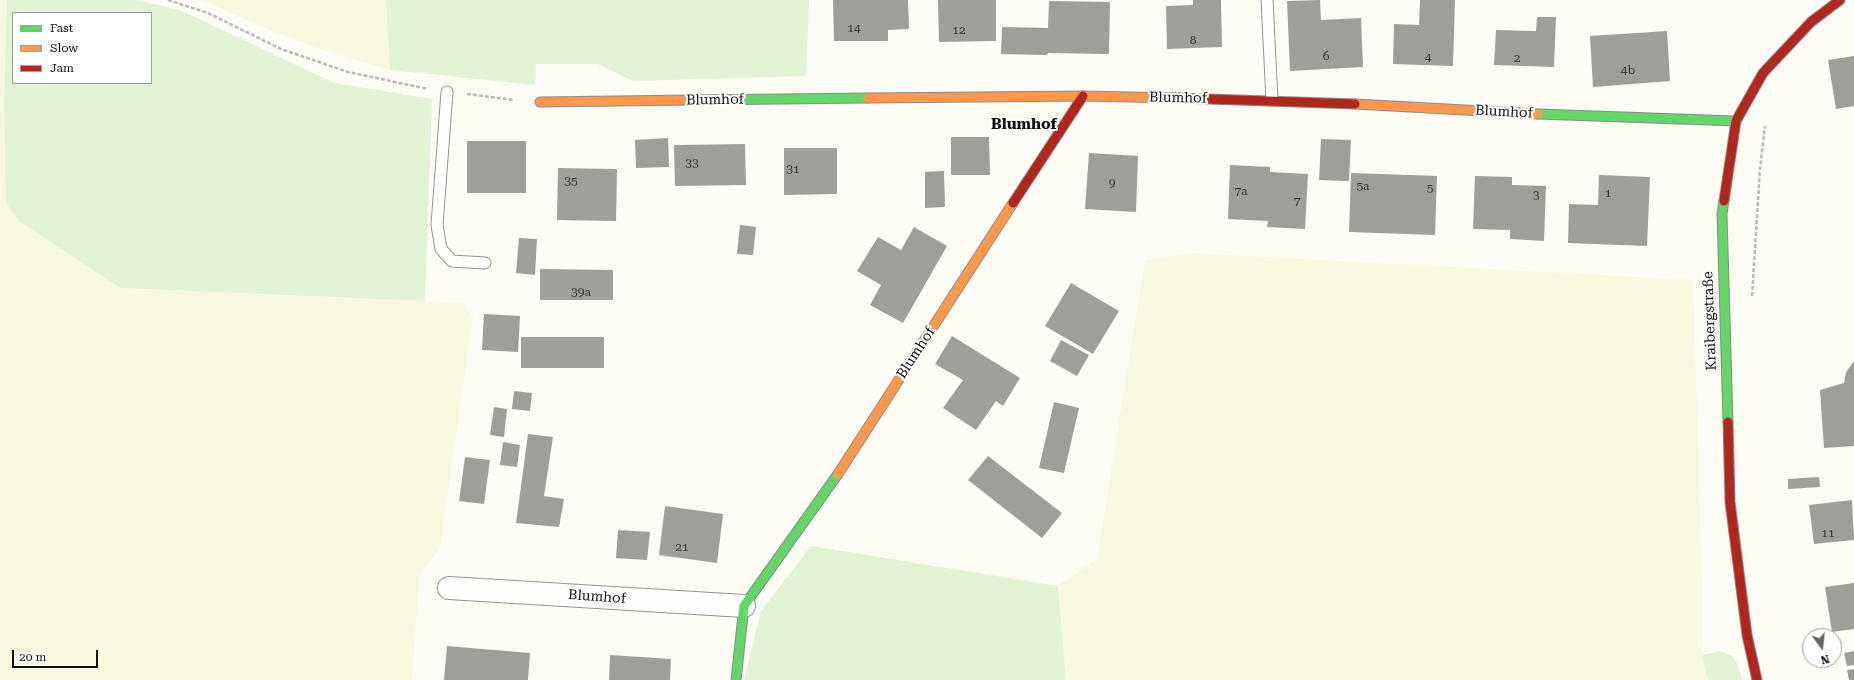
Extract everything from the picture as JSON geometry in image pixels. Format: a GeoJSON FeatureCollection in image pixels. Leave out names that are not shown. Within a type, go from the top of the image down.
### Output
{"type":"FeatureCollection","features":[{"type":"Feature","properties":{"kind":"street","name":"Kraibergstraße"},"geometry":{"type":"LineString","coordinates":[[1757,680],[1747,634],[1730,502],[1722,214],[1736,121],[1763,73],[1811,22],[1840,0]]}},
{"type":"Feature","properties":{"kind":"street","name":"Blumhof"},"geometry":{"type":"LineString","coordinates":[[736,680],[744,606],[828,489],[1083,96]]}},
{"type":"Feature","properties":{"kind":"street","name":"Blumhof"},"geometry":{"type":"LineString","coordinates":[[540,102],[1083,96],[1272,100],[1736,121]]}},
{"type":"Feature","properties":{"kind":"street","name":"Blumhof"},"geometry":{"type":"LineString","coordinates":[[449,588],[744,606]]}},
{"type":"Feature","properties":{"kind":"lane"},"geometry":{"type":"LineString","coordinates":[[1266,0],[1272,100]]}},
{"type":"Feature","properties":{"kind":"lane"},"geometry":{"type":"LineString","coordinates":[[447,92],[437,225],[440,249],[452,261],[485,264]]}},
{"type":"Feature","properties":{"kind":"path"},"geometry":{"type":"LineString","coordinates":[[168,0],[208,13],[281,49],[333,67],[391,81],[447,92],[540,102]]}},
{"type":"Feature","properties":{"kind":"path"},"geometry":{"type":"LineString","coordinates":[[1752,304],[1760,169],[1765,126],[1768,119]]}},
{"type":"Feature","properties":{"kind":"green space"},"geometry":{"type":"Polygon","coordinates":[[[0,0],[7,0],[4,100],[121,288],[463,303],[473,318],[440,549],[419,576],[412,680],[0,680],[0,0]]]}},
{"type":"Feature","properties":{"kind":"green space"},"geometry":{"type":"Polygon","coordinates":[[[7,0],[137,0],[180,10],[334,83],[432,99],[425,301],[121,288],[19,221],[6,203],[4,100],[7,0]]]}},
{"type":"Feature","properties":{"kind":"green space"},"geometry":{"type":"Polygon","coordinates":[[[202,0],[386,0],[390,70],[330,53],[270,30],[202,0]]]}},
{"type":"Feature","properties":{"kind":"green space"},"geometry":{"type":"Polygon","coordinates":[[[386,0],[809,0],[806,76],[633,81],[598,64],[536,64],[535,85],[390,70],[386,0]]]}},
{"type":"Feature","properties":{"kind":"green space"},"geometry":{"type":"Polygon","coordinates":[[[1191,253],[1693,280],[1702,581],[1702,655],[1708,680],[1066,680],[1058,586],[1097,559],[1145,260],[1191,253]]]}},
{"type":"Feature","properties":{"kind":"green space"},"geometry":{"type":"Polygon","coordinates":[[[811,546],[1058,586],[1066,680],[744,680],[761,611],[811,546]]]}},
{"type":"Feature","properties":{"kind":"green space"},"geometry":{"type":"Polygon","coordinates":[[[1720,651],[1732,656],[1738,665],[1742,680],[1708,680],[1702,655],[1720,651]]]}},
{"type":"Feature","properties":{"kind":"building"},"geometry":{"type":"Polygon","coordinates":[[[833,0],[908,0],[909,29],[888,30],[888,41],[834,41],[833,0]]]}},
{"type":"Feature","properties":{"kind":"building"},"geometry":{"type":"Polygon","coordinates":[[[938,0],[996,0],[996,41],[939,42],[938,0]]]}},
{"type":"Feature","properties":{"kind":"building"},"geometry":{"type":"Polygon","coordinates":[[[1193,0],[1221,0],[1222,47],[1167,49],[1166,6],[1193,5],[1193,0]]]}},
{"type":"Feature","properties":{"kind":"building"},"geometry":{"type":"Polygon","coordinates":[[[1320,0],[1321,20],[1361,18],[1363,67],[1290,71],[1287,1],[1320,0]]]}},
{"type":"Feature","properties":{"kind":"building"},"geometry":{"type":"Polygon","coordinates":[[[1420,0],[1455,0],[1453,66],[1393,64],[1394,24],[1419,25],[1420,0]]]}},
{"type":"Feature","properties":{"kind":"building"},"geometry":{"type":"Polygon","coordinates":[[[1049,1],[1110,2],[1109,54],[1001,54],[1002,27],[1048,28],[1049,1]]]}},
{"type":"Feature","properties":{"kind":"building"},"geometry":{"type":"Polygon","coordinates":[[[1537,17],[1556,17],[1554,67],[1494,65],[1496,30],[1536,31],[1537,17]]]}},
{"type":"Feature","properties":{"kind":"building"},"geometry":{"type":"Polygon","coordinates":[[[1667,31],[1670,81],[1593,87],[1590,36],[1667,31]]]}},
{"type":"Feature","properties":{"kind":"building"},"geometry":{"type":"Polygon","coordinates":[[[1854,56],[1854,106],[1836,109],[1828,60],[1854,56]]]}},
{"type":"Feature","properties":{"kind":"building"},"geometry":{"type":"Polygon","coordinates":[[[951,137],[989,137],[990,175],[951,175],[951,137]]]}},
{"type":"Feature","properties":{"kind":"building"},"geometry":{"type":"Polygon","coordinates":[[[668,138],[669,167],[636,168],[635,140],[668,138]]]}},
{"type":"Feature","properties":{"kind":"building"},"geometry":{"type":"Polygon","coordinates":[[[1321,139],[1351,140],[1349,181],[1319,180],[1321,139]]]}},
{"type":"Feature","properties":{"kind":"building"},"geometry":{"type":"Polygon","coordinates":[[[467,141],[526,141],[526,193],[467,193],[467,141]]]}},
{"type":"Feature","properties":{"kind":"building"},"geometry":{"type":"Polygon","coordinates":[[[745,144],[746,185],[675,186],[674,145],[745,144]]]}},
{"type":"Feature","properties":{"kind":"building"},"geometry":{"type":"Polygon","coordinates":[[[784,148],[837,148],[837,194],[784,195],[784,148]]]}},
{"type":"Feature","properties":{"kind":"building"},"geometry":{"type":"Polygon","coordinates":[[[1089,153],[1138,156],[1136,212],[1085,209],[1089,153]]]}},
{"type":"Feature","properties":{"kind":"building"},"geometry":{"type":"Polygon","coordinates":[[[1230,165],[1270,167],[1270,172],[1308,174],[1305,229],[1267,227],[1268,221],[1228,219],[1230,165]]]}},
{"type":"Feature","properties":{"kind":"building"},"geometry":{"type":"Polygon","coordinates":[[[558,168],[617,169],[616,221],[557,220],[558,168]]]}},
{"type":"Feature","properties":{"kind":"building"},"geometry":{"type":"Polygon","coordinates":[[[944,171],[945,207],[925,208],[925,172],[944,171]]]}},
{"type":"Feature","properties":{"kind":"building"},"geometry":{"type":"Polygon","coordinates":[[[1351,173],[1437,176],[1435,235],[1349,232],[1351,173]]]}},
{"type":"Feature","properties":{"kind":"building"},"geometry":{"type":"Polygon","coordinates":[[[1599,175],[1650,177],[1647,246],[1568,243],[1569,204],[1598,205],[1599,175]]]}},
{"type":"Feature","properties":{"kind":"building"},"geometry":{"type":"Polygon","coordinates":[[[1475,176],[1512,177],[1512,185],[1546,186],[1544,241],[1510,239],[1510,230],[1473,229],[1475,176]]]}},
{"type":"Feature","properties":{"kind":"building"},"geometry":{"type":"Polygon","coordinates":[[[740,225],[756,227],[753,255],[737,254],[740,225]]]}},
{"type":"Feature","properties":{"kind":"building"},"geometry":{"type":"Polygon","coordinates":[[[914,227],[947,246],[903,323],[870,305],[881,285],[857,271],[878,237],[901,250],[914,227]]]}},
{"type":"Feature","properties":{"kind":"building"},"geometry":{"type":"Polygon","coordinates":[[[519,238],[537,239],[535,275],[516,273],[519,238]]]}},
{"type":"Feature","properties":{"kind":"building"},"geometry":{"type":"Polygon","coordinates":[[[540,269],[613,270],[613,300],[540,300],[540,269]]]}},
{"type":"Feature","properties":{"kind":"building"},"geometry":{"type":"Polygon","coordinates":[[[1071,283],[1119,311],[1093,354],[1045,326],[1071,283]]]}},
{"type":"Feature","properties":{"kind":"building"},"geometry":{"type":"Polygon","coordinates":[[[484,314],[520,316],[518,352],[482,350],[484,314]]]}},
{"type":"Feature","properties":{"kind":"building"},"geometry":{"type":"Polygon","coordinates":[[[952,336],[1020,378],[1003,406],[996,401],[976,430],[943,408],[963,380],[935,364],[952,336]]]}},
{"type":"Feature","properties":{"kind":"building"},"geometry":{"type":"Polygon","coordinates":[[[521,337],[604,337],[604,368],[521,368],[521,337]]]}},
{"type":"Feature","properties":{"kind":"building"},"geometry":{"type":"Polygon","coordinates":[[[1061,340],[1089,355],[1077,376],[1050,361],[1061,340]]]}},
{"type":"Feature","properties":{"kind":"building"},"geometry":{"type":"Polygon","coordinates":[[[1854,361],[1854,446],[1824,448],[1820,390],[1844,383],[1846,372],[1854,361]]]}},
{"type":"Feature","properties":{"kind":"building"},"geometry":{"type":"Polygon","coordinates":[[[514,391],[532,393],[530,411],[512,409],[514,391]]]}},
{"type":"Feature","properties":{"kind":"building"},"geometry":{"type":"Polygon","coordinates":[[[1054,402],[1079,408],[1064,473],[1039,468],[1054,402]]]}},
{"type":"Feature","properties":{"kind":"building"},"geometry":{"type":"Polygon","coordinates":[[[494,407],[507,409],[504,437],[490,435],[494,407]]]}},
{"type":"Feature","properties":{"kind":"building"},"geometry":{"type":"Polygon","coordinates":[[[528,434],[553,437],[544,496],[564,499],[559,527],[516,523],[528,434]]]}},
{"type":"Feature","properties":{"kind":"building"},"geometry":{"type":"Polygon","coordinates":[[[503,442],[520,445],[517,467],[500,465],[503,442]]]}},
{"type":"Feature","properties":{"kind":"building"},"geometry":{"type":"Polygon","coordinates":[[[988,456],[1062,513],[1042,538],[968,480],[988,456]]]}},
{"type":"Feature","properties":{"kind":"building"},"geometry":{"type":"Polygon","coordinates":[[[465,457],[490,460],[484,504],[459,501],[465,457]]]}},
{"type":"Feature","properties":{"kind":"building"},"geometry":{"type":"Polygon","coordinates":[[[1819,477],[1820,487],[1788,489],[1788,479],[1819,477]]]}},
{"type":"Feature","properties":{"kind":"building"},"geometry":{"type":"Polygon","coordinates":[[[1852,500],[1854,540],[1814,544],[1809,505],[1852,500]]]}},
{"type":"Feature","properties":{"kind":"building"},"geometry":{"type":"Polygon","coordinates":[[[665,506],[723,514],[717,563],[659,555],[665,506]]]}},
{"type":"Feature","properties":{"kind":"building"},"geometry":{"type":"Polygon","coordinates":[[[618,530],[650,532],[647,560],[616,558],[618,530]]]}},
{"type":"Feature","properties":{"kind":"building"},"geometry":{"type":"Polygon","coordinates":[[[1854,583],[1854,629],[1842,631],[1842,628],[1831,628],[1825,587],[1854,583]]]}},
{"type":"Feature","properties":{"kind":"building"},"geometry":{"type":"Polygon","coordinates":[[[447,646],[530,653],[528,680],[444,680],[447,646]]]}},
{"type":"Feature","properties":{"kind":"building"},"geometry":{"type":"Polygon","coordinates":[[[1854,651],[1854,665],[1847,666],[1844,653],[1854,651]]]}},
{"type":"Feature","properties":{"kind":"building"},"geometry":{"type":"Polygon","coordinates":[[[610,655],[671,659],[670,680],[609,680],[610,655]]]}},
{"type":"Feature","properties":{"kind":"building"},"geometry":{"type":"Polygon","coordinates":[[[1854,669],[1854,680],[1849,680],[1847,670],[1854,669]]]}},
{"type":"Feature","properties":{"kind":"traffic: fast"},"geometry":{"type":"LineString","coordinates":[[691,100],[868,98]]}},
{"type":"Feature","properties":{"kind":"traffic: fast"},"geometry":{"type":"LineString","coordinates":[[1538,114],[1736,121]]}},
{"type":"Feature","properties":{"kind":"traffic: fast"},"geometry":{"type":"LineString","coordinates":[[1724,201],[1722,214],[1728,422]]}},
{"type":"Feature","properties":{"kind":"traffic: fast"},"geometry":{"type":"LineString","coordinates":[[736,680],[744,606],[838,474]]}},
{"type":"Feature","properties":{"kind":"traffic: slow"},"geometry":{"type":"LineString","coordinates":[[868,98],[1083,96],[1179,98]]}},
{"type":"Feature","properties":{"kind":"traffic: slow"},"geometry":{"type":"LineString","coordinates":[[540,102],[691,100]]}},
{"type":"Feature","properties":{"kind":"traffic: slow"},"geometry":{"type":"LineString","coordinates":[[1355,104],[1538,114]]}},
{"type":"Feature","properties":{"kind":"traffic: slow"},"geometry":{"type":"LineString","coordinates":[[838,474],[1013,203]]}},
{"type":"Feature","properties":{"kind":"traffic: jam"},"geometry":{"type":"LineString","coordinates":[[1724,201],[1736,121],[1763,73],[1811,22],[1840,0]]}},
{"type":"Feature","properties":{"kind":"traffic: jam"},"geometry":{"type":"LineString","coordinates":[[1013,203],[1083,96]]}},
{"type":"Feature","properties":{"kind":"traffic: jam"},"geometry":{"type":"LineString","coordinates":[[1179,98],[1355,104]]}},
{"type":"Feature","properties":{"kind":"traffic: jam"},"geometry":{"type":"LineString","coordinates":[[1728,422],[1730,502],[1747,635],[1757,680]]}},
{"type":"Feature","properties":{"kind":"district","name":"Blumhof"},"geometry":{"type":"Point","coordinates":[1024,125]}}]}
